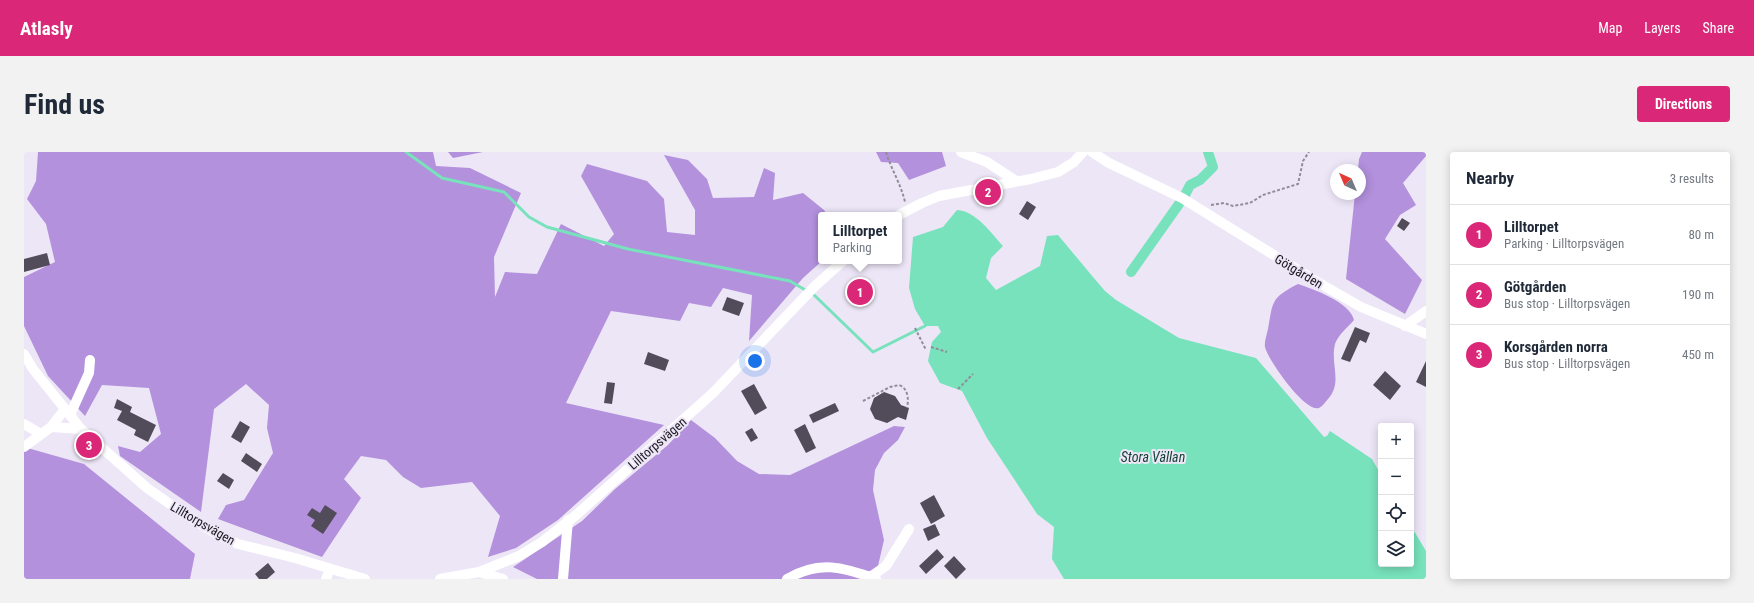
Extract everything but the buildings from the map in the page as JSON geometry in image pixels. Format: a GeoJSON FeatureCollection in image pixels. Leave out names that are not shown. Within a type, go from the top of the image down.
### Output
{"type":"FeatureCollection","features":[{"type":"Feature","properties":{"kind":"street"},"geometry":{"type":"LineString","coordinates":[[961,152],[987,162],[1016,181]]}},
{"type":"Feature","properties":{"kind":"street"},"geometry":{"type":"LineString","coordinates":[[903,213],[939,196],[1058,172],[1074,162],[1083,152]]}},
{"type":"Feature","properties":{"kind":"street","name":"Götgården"},"geometry":{"type":"LineString","coordinates":[[1092,152],[1108,163],[1182,198],[1314,280],[1361,307],[1426,334]]}},
{"type":"Feature","properties":{"kind":"street","name":"Lilltorpsvägen"},"geometry":{"type":"LineString","coordinates":[[440,579],[480,572],[529,550],[568,520],[713,393],[820,287],[840,264]]}},
{"type":"Feature","properties":{"kind":"street"},"geometry":{"type":"LineString","coordinates":[[1405,326],[1426,311]]}},
{"type":"Feature","properties":{"kind":"street","name":"Lilltorpsvägen"},"geometry":{"type":"LineString","coordinates":[[24,354],[33,369],[81,429],[147,488],[190,518],[220,536],[249,548],[295,558],[328,574],[365,579]]}},
{"type":"Feature","properties":{"kind":"street"},"geometry":{"type":"LineString","coordinates":[[24,447],[68,412],[89,373],[90,360]]}},
{"type":"Feature","properties":{"kind":"street"},"geometry":{"type":"LineString","coordinates":[[24,424],[41,434]]}},
{"type":"Feature","properties":{"kind":"street"},"geometry":{"type":"LineString","coordinates":[[51,427],[81,429]]}},
{"type":"Feature","properties":{"kind":"street"},"geometry":{"type":"LineString","coordinates":[[563,579],[568,520]]}},
{"type":"Feature","properties":{"kind":"street"},"geometry":{"type":"LineString","coordinates":[[786,579],[806,569],[821,567],[840,568],[873,578],[886,566],[909,529]]}},
{"type":"Feature","properties":{"kind":"street"},"geometry":{"type":"LineString","coordinates":[[480,572],[503,579]]}},
{"type":"Feature","properties":{"kind":"path"},"geometry":{"type":"LineString","coordinates":[[886,152],[888,160],[901,187],[903,213]]}},
{"type":"Feature","properties":{"kind":"path"},"geometry":{"type":"LineString","coordinates":[[1196,207],[1224,203],[1233,206],[1250,203],[1263,195],[1298,184],[1303,161],[1308,152]]}},
{"type":"Feature","properties":{"kind":"path"},"geometry":{"type":"LineString","coordinates":[[915,328],[926,350]]}},
{"type":"Feature","properties":{"kind":"path"},"geometry":{"type":"LineString","coordinates":[[931,347],[947,352]]}},
{"type":"Feature","properties":{"kind":"path"},"geometry":{"type":"LineString","coordinates":[[958,389],[973,374]]}},
{"type":"Feature","properties":{"kind":"path"},"geometry":{"type":"LineString","coordinates":[[863,401],[890,387],[899,385],[907,392],[907,408]]}},
{"type":"Feature","properties":{"kind":"shaded area"},"geometry":{"type":"Polygon","coordinates":[[[38,152],[433,152],[436,166],[470,168],[521,193],[494,257],[495,297],[505,272],[537,274],[561,224],[604,246],[614,234],[581,176],[587,164],[647,181],[664,199],[667,232],[695,235],[695,210],[664,155],[688,160],[707,179],[713,198],[754,197],[764,168],[775,173],[773,200],[803,193],[825,212],[818,212],[819,264],[803,278],[749,341],[752,295],[723,288],[711,307],[689,303],[680,321],[611,311],[566,403],[664,425],[558,520],[516,548],[488,557],[500,516],[472,482],[421,488],[403,477],[386,460],[361,456],[344,479],[361,498],[322,557],[218,519],[226,505],[244,500],[273,453],[267,428],[269,405],[246,384],[214,409],[201,512],[120,456],[118,446],[140,452],[161,434],[149,388],[102,385],[85,416],[48,376],[24,326],[24,277],[55,262],[46,224],[27,199],[36,181],[38,152]]]}},
{"type":"Feature","properties":{"kind":"shaded area"},"geometry":{"type":"Polygon","coordinates":[[[448,152],[483,152],[453,158],[448,152]]]}},
{"type":"Feature","properties":{"kind":"shaded area"},"geometry":{"type":"Polygon","coordinates":[[[876,152],[942,152],[946,166],[909,180],[898,163],[881,162],[876,152]]]}},
{"type":"Feature","properties":{"kind":"shaded area"},"geometry":{"type":"Polygon","coordinates":[[[1362,152],[1426,152],[1426,156],[1403,183],[1416,205],[1400,215],[1385,239],[1422,280],[1405,314],[1346,279],[1354,200],[1366,200],[1366,164],[1359,164],[1362,152]]]}},
{"type":"Feature","properties":{"kind":"shaded area"},"geometry":{"type":"Polygon","coordinates":[[[1298,284],[1330,297],[1346,307],[1354,320],[1336,341],[1334,352],[1335,386],[1328,399],[1319,408],[1313,407],[1305,402],[1288,384],[1273,363],[1265,347],[1271,312],[1275,301],[1283,293],[1298,284]]]}},
{"type":"Feature","properties":{"kind":"shaded area"},"geometry":{"type":"Polygon","coordinates":[[[691,420],[715,438],[737,461],[759,474],[790,475],[894,426],[905,427],[898,440],[884,453],[875,470],[873,490],[884,540],[875,579],[537,579],[513,567],[582,521],[615,489],[668,445],[691,420]]]}},
{"type":"Feature","properties":{"kind":"shaded area"},"geometry":{"type":"Polygon","coordinates":[[[24,447],[84,464],[195,554],[190,579],[24,579],[24,447]]]}},
{"type":"Feature","properties":{"kind":"water","name":"Stora Vällan"},"geometry":{"type":"Polygon","coordinates":[[[957,210],[964,211],[977,218],[1003,246],[991,258],[986,278],[996,290],[1040,266],[1047,236],[1058,235],[1105,291],[1116,300],[1179,338],[1256,358],[1324,437],[1327,436],[1330,431],[1372,459],[1378,470],[1378,567],[1414,567],[1414,531],[1426,551],[1426,579],[1064,579],[1052,559],[1054,527],[1037,514],[987,438],[962,391],[940,383],[928,361],[932,342],[941,332],[938,326],[925,326],[915,309],[909,288],[913,237],[943,227],[957,210]]]}},
{"type":"Feature","properties":{"kind":"waterway"},"geometry":{"type":"LineString","coordinates":[[406,152],[442,178],[504,192],[529,217],[547,227],[628,249],[790,281],[807,291]]}},
{"type":"Feature","properties":{"kind":"waterway"},"geometry":{"type":"LineString","coordinates":[[1185,195],[1190,185],[1200,180],[1213,167],[1208,152]]}},
{"type":"Feature","properties":{"kind":"waterway"},"geometry":{"type":"LineString","coordinates":[[1131,272],[1179,204]]}},
{"type":"Feature","properties":{"kind":"waterway"},"geometry":{"type":"LineString","coordinates":[[812,293],[873,352],[925,326]]}},
{"type":"Feature","properties":{"kind":"place","name":"Götgården"},"geometry":{"type":"Point","coordinates":[988,192]}},
{"type":"Feature","properties":{"kind":"place","name":"Lilltorpet"},"geometry":{"type":"Point","coordinates":[860,292]}},
{"type":"Feature","properties":{"kind":"place","name":"Korsgården norra"},"geometry":{"type":"Point","coordinates":[89,445]}}]}
